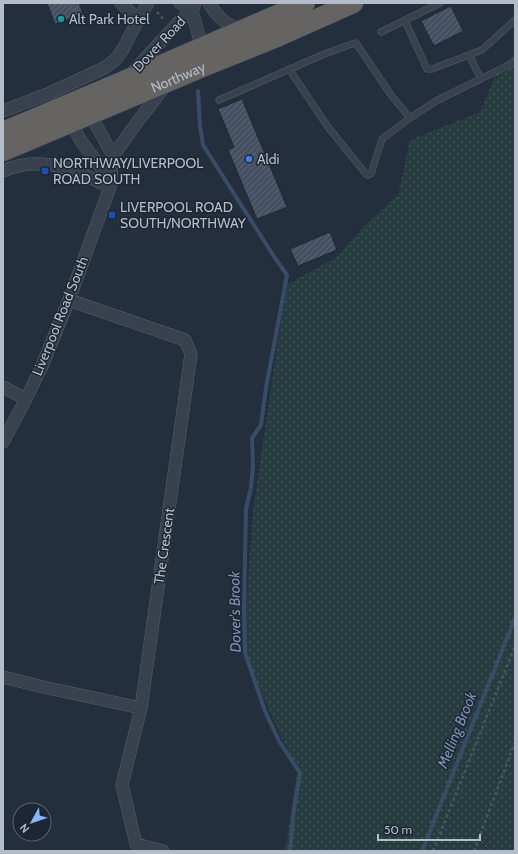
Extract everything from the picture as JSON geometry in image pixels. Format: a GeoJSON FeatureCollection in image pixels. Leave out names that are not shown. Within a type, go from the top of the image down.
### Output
{"type":"FeatureCollection","features":[{"type":"Feature","properties":{"kind":"highway","name":"Northway"},"geometry":{"type":"LineString","coordinates":[[3,152],[170,81],[240,31],[305,3]]}},
{"type":"Feature","properties":{"kind":"highway","name":"Northway"},"geometry":{"type":"LineString","coordinates":[[3,132],[126,80],[204,56],[272,39],[353,3]]}},
{"type":"Feature","properties":{"kind":"street"},"geometry":{"type":"LineString","coordinates":[[121,3],[138,20]]}},
{"type":"Feature","properties":{"kind":"street"},"geometry":{"type":"LineString","coordinates":[[3,111],[50,93],[104,68],[115,60],[123,49],[148,3]]}},
{"type":"Feature","properties":{"kind":"street"},"geometry":{"type":"LineString","coordinates":[[180,3],[194,6]]}},
{"type":"Feature","properties":{"kind":"street"},"geometry":{"type":"LineString","coordinates":[[209,3],[216,13],[229,25],[240,31]]}},
{"type":"Feature","properties":{"kind":"street","name":"Dover Road"},"geometry":{"type":"LineString","coordinates":[[194,6],[204,56]]}},
{"type":"Feature","properties":{"kind":"street","name":"Dover Road"},"geometry":{"type":"LineString","coordinates":[[126,80],[194,6]]}},
{"type":"Feature","properties":{"kind":"street"},"geometry":{"type":"LineString","coordinates":[[110,187],[100,167],[82,142],[72,122],[71,112],[73,102],[82,106],[90,114],[113,156],[138,121],[170,81]]}},
{"type":"Feature","properties":{"kind":"street","name":"Liverpool Road South"},"geometry":{"type":"LineString","coordinates":[[3,442],[42,366],[69,300],[110,187],[113,156]]}},
{"type":"Feature","properties":{"kind":"street"},"geometry":{"type":"LineString","coordinates":[[3,171],[24,164],[41,163],[82,173],[110,187]]}},
{"type":"Feature","properties":{"kind":"street","name":"The Crescent"},"geometry":{"type":"LineString","coordinates":[[69,300],[185,340],[191,354],[141,708],[122,785],[136,844],[163,851]]}},
{"type":"Feature","properties":{"kind":"street"},"geometry":{"type":"LineString","coordinates":[[3,388],[26,399]]}},
{"type":"Feature","properties":{"kind":"street"},"geometry":{"type":"LineString","coordinates":[[3,677],[141,708]]}},
{"type":"Feature","properties":{"kind":"lane"},"geometry":{"type":"LineString","coordinates":[[382,32],[440,3]]}},
{"type":"Feature","properties":{"kind":"lane"},"geometry":{"type":"LineString","coordinates":[[404,21],[427,69],[432,69],[482,50],[515,20]]}},
{"type":"Feature","properties":{"kind":"lane"},"geometry":{"type":"LineString","coordinates":[[220,100],[322,55],[356,43],[391,95],[410,118]]}},
{"type":"Feature","properties":{"kind":"lane"},"geometry":{"type":"LineString","coordinates":[[469,55],[481,80]]}},
{"type":"Feature","properties":{"kind":"lane"},"geometry":{"type":"LineString","coordinates":[[289,69],[328,127],[368,176],[371,174],[382,139],[436,101],[515,62]]}},
{"type":"Feature","properties":{"kind":"path"},"geometry":{"type":"LineString","coordinates":[[433,851],[515,646]]}},
{"type":"Feature","properties":{"kind":"path"},"geometry":{"type":"LineString","coordinates":[[474,851],[515,742]]}},
{"type":"Feature","properties":{"kind":"green space"},"geometry":{"type":"Polygon","coordinates":[[[515,53],[515,851],[285,851],[297,772],[243,651],[253,511],[286,285],[337,257],[363,227],[398,195],[410,140],[480,112],[496,74],[515,53]]]}},
{"type":"Feature","properties":{"kind":"building","name":"Alt Park Hotel"},"geometry":{"type":"Polygon","coordinates":[[[47,3],[79,3],[83,14],[55,24],[47,3]]]}},
{"type":"Feature","properties":{"kind":"building"},"geometry":{"type":"Polygon","coordinates":[[[451,6],[463,31],[434,46],[421,21],[451,6]]]}},
{"type":"Feature","properties":{"kind":"building","name":"Aldi"},"geometry":{"type":"Polygon","coordinates":[[[242,99],[287,207],[257,219],[228,150],[234,147],[218,109],[242,99]]]}},
{"type":"Feature","properties":{"kind":"building"},"geometry":{"type":"Polygon","coordinates":[[[330,232],[337,250],[298,266],[290,249],[330,232]]]}},
{"type":"Feature","properties":{"kind":"waterway","name":"Dover's Brook"},"geometry":{"type":"LineString","coordinates":[[198,91],[200,126],[203,145],[287,275],[266,388],[261,425],[252,438],[253,467],[251,488],[246,509],[244,611],[245,653],[265,711],[279,741],[300,773],[294,809],[290,851]]}},
{"type":"Feature","properties":{"kind":"waterway","name":"Melling Brook"},"geometry":{"type":"LineString","coordinates":[[422,851],[515,618]]}},
{"type":"Feature","properties":{"kind":"place","name":"Alt Park Hotel"},"geometry":{"type":"Point","coordinates":[61,19]}},
{"type":"Feature","properties":{"kind":"place","name":"Aldi"},"geometry":{"type":"Point","coordinates":[249,159]}},
{"type":"Feature","properties":{"kind":"place","name":"NORTHWAY/LIVERPOOL ROAD SOUTH"},"geometry":{"type":"Point","coordinates":[45,171]}},
{"type":"Feature","properties":{"kind":"place","name":"LIVERPOOL ROAD SOUTH/NORTHWAY"},"geometry":{"type":"Point","coordinates":[112,215]}}]}
